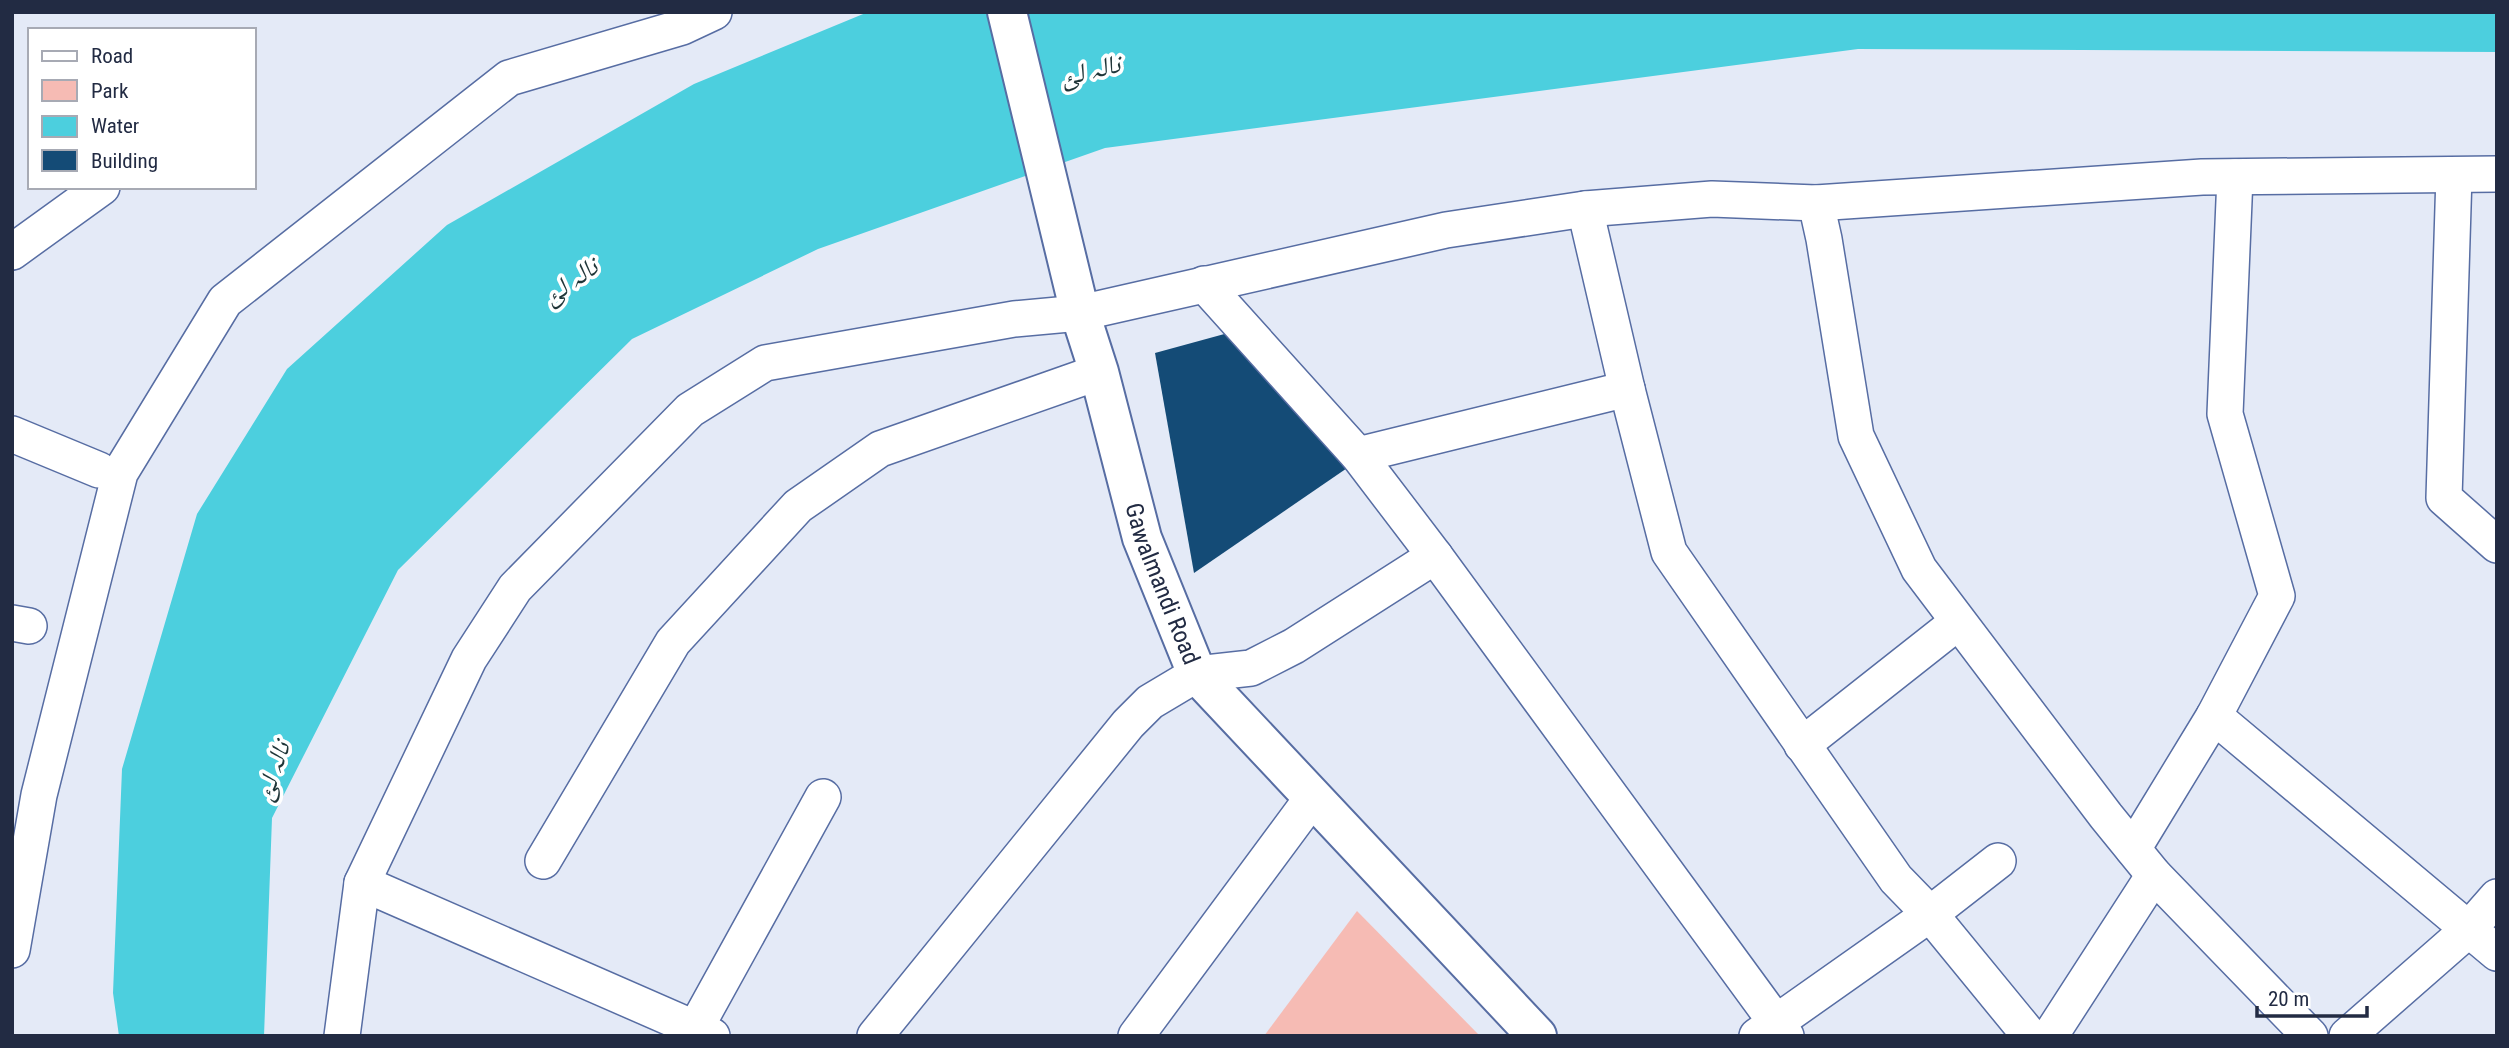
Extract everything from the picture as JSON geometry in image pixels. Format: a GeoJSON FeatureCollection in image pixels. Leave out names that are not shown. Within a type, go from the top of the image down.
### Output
{"type":"FeatureCollection","features":[{"type":"Feature","properties":{"kind":"street"},"geometry":{"type":"LineString","coordinates":[[12,950],[39,795],[120,473],[225,301],[509,78],[682,27],[714,12]]}},
{"type":"Feature","properties":{"kind":"street","name":"Gawalmandi Road"},"geometry":{"type":"LineString","coordinates":[[1007,12],[1080,313],[1142,538],[1197,674],[1537,1036]]}},
{"type":"Feature","properties":{"kind":"street"},"geometry":{"type":"LineString","coordinates":[[342,1036],[362,883],[469,659],[515,588],[690,410],[765,363],[1014,319],[1080,313],[1446,230],[1585,209],[1712,199],[1816,203],[2202,177],[2497,174]]}},
{"type":"Feature","properties":{"kind":"street"},"geometry":{"type":"LineString","coordinates":[[2454,175],[2444,498],[2497,545]]}},
{"type":"Feature","properties":{"kind":"street"},"geometry":{"type":"LineString","coordinates":[[2050,1036],[2143,862],[2214,716],[2277,596],[2225,414],[2235,177]]}},
{"type":"Feature","properties":{"kind":"street"},"geometry":{"type":"LineString","coordinates":[[12,252],[99,189]]}},
{"type":"Feature","properties":{"kind":"street"},"geometry":{"type":"LineString","coordinates":[[1816,203],[1856,436],[1919,569],[2143,862],[2310,1036]]}},
{"type":"Feature","properties":{"kind":"street"},"geometry":{"type":"LineString","coordinates":[[1585,209],[1669,552],[1896,879],[1930,914],[2030,1036]]}},
{"type":"Feature","properties":{"kind":"street"},"geometry":{"type":"LineString","coordinates":[[1204,284],[1358,455],[1436,556],[1773,1031],[1998,861]]}},
{"type":"Feature","properties":{"kind":"street"},"geometry":{"type":"LineString","coordinates":[[543,861],[673,642],[798,506],[880,449],[1098,372]]}},
{"type":"Feature","properties":{"kind":"street"},"geometry":{"type":"LineString","coordinates":[[1358,455],[1627,389]]}},
{"type":"Feature","properties":{"kind":"street"},"geometry":{"type":"LineString","coordinates":[[12,435],[99,470]]}},
{"type":"Feature","properties":{"kind":"street"},"geometry":{"type":"LineString","coordinates":[[875,1036],[1128,724],[1150,702],[1197,674],[1251,668],[1294,646],[1436,556]]}},
{"type":"Feature","properties":{"kind":"street"},"geometry":{"type":"LineString","coordinates":[[1802,745],[1958,622]]}},
{"type":"Feature","properties":{"kind":"street"},"geometry":{"type":"LineString","coordinates":[[2214,716],[2497,953]]}},
{"type":"Feature","properties":{"kind":"street"},"geometry":{"type":"LineString","coordinates":[[362,883],[703,1032],[823,797]]}},
{"type":"Feature","properties":{"kind":"street"},"geometry":{"type":"LineString","coordinates":[[1136,1036],[1313,797]]}},
{"type":"Feature","properties":{"kind":"street"},"geometry":{"type":"LineString","coordinates":[[2347,1036],[2468,930],[2497,897]]}},
{"type":"Feature","properties":{"kind":"green space"},"geometry":{"type":"Polygon","coordinates":[[[1357,911],[1480,1036],[1264,1036],[1357,911]]]}},
{"type":"Feature","properties":{"kind":"water","name":"نالہ لئ"},"geometry":{"type":"Polygon","coordinates":[[[868,12],[2497,12],[2497,52],[1858,49],[1105,148],[818,249],[632,339],[398,570],[272,818],[264,1036],[119,1036],[113,993],[122,769],[197,514],[287,369],[447,225],[694,84],[868,12]]]}},
{"type":"Feature","properties":{"kind":"building"},"geometry":{"type":"Polygon","coordinates":[[[1250,327],[1353,464],[1194,573],[1155,353],[1250,327]]]}}]}
